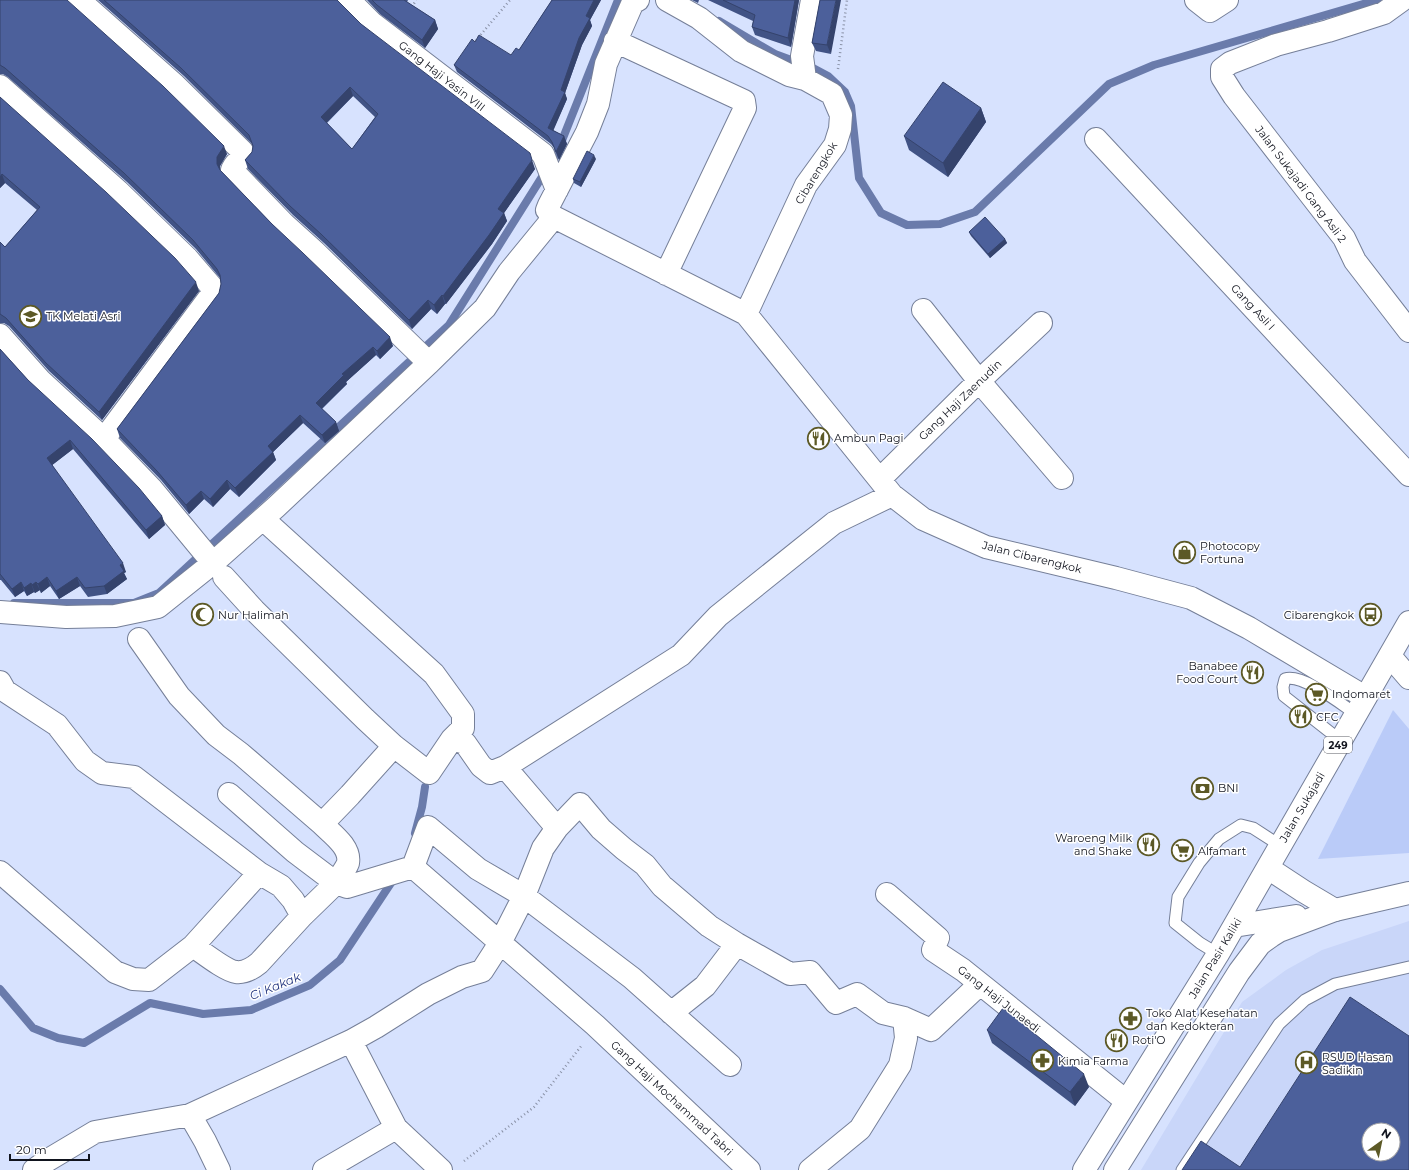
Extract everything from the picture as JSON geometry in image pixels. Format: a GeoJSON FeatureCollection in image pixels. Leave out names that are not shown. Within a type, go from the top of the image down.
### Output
{"type":"FeatureCollection","features":[{"type":"Feature","properties":{"kind":"street"},"geometry":{"type":"LineString","coordinates":[[79,0],[175,85],[244,153],[234,165],[232,170],[284,224],[315,252],[421,356]]}},
{"type":"Feature","properties":{"kind":"street","name":"Gang Haji Yasin VIII"},"geometry":{"type":"LineString","coordinates":[[349,0],[372,23],[543,154],[557,190]]}},
{"type":"Feature","properties":{"kind":"street"},"geometry":{"type":"LineString","coordinates":[[638,0],[633,2],[615,41],[606,64],[598,104],[586,132],[547,210],[554,217],[746,314]]}},
{"type":"Feature","properties":{"kind":"street"},"geometry":{"type":"LineString","coordinates":[[667,0],[699,18],[741,51],[789,75],[804,69],[835,82]]}},
{"type":"Feature","properties":{"kind":"street"},"geometry":{"type":"LineString","coordinates":[[804,69],[812,0]]}},
{"type":"Feature","properties":{"kind":"street"},"geometry":{"type":"LineString","coordinates":[[1196,0],[1210,10],[1227,0]]}},
{"type":"Feature","properties":{"kind":"street","name":"Jalan Sukajadi Gang Asli 2"},"geometry":{"type":"LineString","coordinates":[[1402,0],[1384,13],[1328,31],[1276,45],[1230,63],[1222,69],[1222,77],[1234,96],[1344,238],[1355,261],[1409,331]]}},
{"type":"Feature","properties":{"kind":"street"},"geometry":{"type":"LineString","coordinates":[[615,41],[744,101],[744,108],[666,274]]}},
{"type":"Feature","properties":{"kind":"street","name":"Cibarengkok"},"geometry":{"type":"LineString","coordinates":[[746,314],[806,186],[835,145],[840,129],[841,115],[835,82]]}},
{"type":"Feature","properties":{"kind":"street"},"geometry":{"type":"LineString","coordinates":[[0,86],[118,191],[186,258],[211,286],[212,294],[104,439]]}},
{"type":"Feature","properties":{"kind":"street","name":"Gang Asli I"},"geometry":{"type":"LineString","coordinates":[[1096,139],[1409,475]]}},
{"type":"Feature","properties":{"kind":"street"},"geometry":{"type":"LineString","coordinates":[[0,612],[66,617],[115,616],[158,607],[210,561],[263,519],[421,356],[485,308],[509,272],[554,217]]}},
{"type":"Feature","properties":{"kind":"street"},"geometry":{"type":"LineString","coordinates":[[923,310],[980,381],[1062,478]]}},
{"type":"Feature","properties":{"kind":"street","name":"Jalan Cibarengkok"},"geometry":{"type":"LineString","coordinates":[[746,314],[886,487],[923,519],[986,548],[1116,578],[1191,598],[1249,628],[1361,705]]}},
{"type":"Feature","properties":{"kind":"street","name":"Gang Haji Zaenudin"},"geometry":{"type":"LineString","coordinates":[[505,767],[680,655],[718,616],[834,523],[886,487],[980,381],[1041,323]]}},
{"type":"Feature","properties":{"kind":"street"},"geometry":{"type":"LineString","coordinates":[[0,335],[40,380],[104,439],[151,488],[210,561],[260,616],[394,746],[429,773],[452,739],[463,728],[463,714],[434,674],[263,519]]}},
{"type":"Feature","properties":{"kind":"street","name":"Jalan Sukajadi"},"geometry":{"type":"LineString","coordinates":[[1268,868],[1409,622]]}},
{"type":"Feature","properties":{"kind":"street"},"geometry":{"type":"LineString","coordinates":[[139,639],[179,696],[216,734],[322,824],[341,843],[347,853],[348,864],[336,882],[302,916],[259,963],[252,968],[236,972],[228,969],[193,946]]}},
{"type":"Feature","properties":{"kind":"street"},"geometry":{"type":"LineString","coordinates":[[1390,656],[1409,678]]}},
{"type":"Feature","properties":{"kind":"street"},"geometry":{"type":"LineString","coordinates":[[0,682],[5,690],[57,725],[85,761],[102,773],[134,777],[260,873],[281,886],[293,900],[302,916]]}},
{"type":"Feature","properties":{"kind":"street"},"geometry":{"type":"LineString","coordinates":[[452,739],[465,743],[481,766],[490,773],[505,767],[557,828]]}},
{"type":"Feature","properties":{"kind":"street"},"geometry":{"type":"LineString","coordinates":[[322,824],[394,746]]}},
{"type":"Feature","properties":{"kind":"street"},"geometry":{"type":"LineString","coordinates":[[228,794],[295,852],[336,882],[347,887],[412,867],[428,827],[478,869],[524,896],[632,978],[730,1065]]}},
{"type":"Feature","properties":{"kind":"street"},"geometry":{"type":"LineString","coordinates":[[34,1170],[95,1132],[190,1115],[351,1041],[428,994],[462,977],[482,971],[500,943],[524,896],[543,848],[557,828],[580,804],[601,829],[645,865],[662,886],[709,926],[737,944],[790,974],[810,972],[836,1003],[857,994],[883,1013],[904,1018],[931,1030],[980,984]]}},
{"type":"Feature","properties":{"kind":"street","name":"Gang Haji Mochammad Tabri"},"geometry":{"type":"LineString","coordinates":[[412,867],[596,1025],[749,1170]]}},
{"type":"Feature","properties":{"kind":"street"},"geometry":{"type":"LineString","coordinates":[[1268,868],[1302,891],[1335,910]]}},
{"type":"Feature","properties":{"kind":"street","name":"Jalan Pasir Kaliki"},"geometry":{"type":"LineString","coordinates":[[1084,1170],[1218,954],[1268,868]]}},
{"type":"Feature","properties":{"kind":"street"},"geometry":{"type":"LineString","coordinates":[[0,872],[115,972],[133,979],[149,980],[193,946],[260,873]]}},
{"type":"Feature","properties":{"kind":"street"},"geometry":{"type":"LineString","coordinates":[[1234,926],[1335,910],[1409,893]]}},
{"type":"Feature","properties":{"kind":"street","name":"Gang Haji Junaedi"},"geometry":{"type":"LineString","coordinates":[[887,894],[938,938],[933,950],[963,970],[1126,1101]]}},
{"type":"Feature","properties":{"kind":"street"},"geometry":{"type":"LineString","coordinates":[[1115,1170],[1239,972],[1260,944],[1279,931],[1335,910]]}},
{"type":"Feature","properties":{"kind":"street"},"geometry":{"type":"LineString","coordinates":[[671,1013],[705,986],[737,944]]}},
{"type":"Feature","properties":{"kind":"street"},"geometry":{"type":"LineString","coordinates":[[810,1170],[860,1129],[900,1065],[906,1038],[904,1018]]}},
{"type":"Feature","properties":{"kind":"street"},"geometry":{"type":"LineString","coordinates":[[351,1041],[396,1128],[441,1170]]}},
{"type":"Feature","properties":{"kind":"street"},"geometry":{"type":"LineString","coordinates":[[190,1115],[219,1170]]}},
{"type":"Feature","properties":{"kind":"street"},"geometry":{"type":"LineString","coordinates":[[324,1170],[396,1128]]}},
{"type":"Feature","properties":{"kind":"lane"},"geometry":{"type":"LineString","coordinates":[[1340,740],[1284,696],[1283,687],[1285,679],[1291,677],[1302,680],[1361,705]]}},
{"type":"Feature","properties":{"kind":"lane"},"geometry":{"type":"LineString","coordinates":[[1218,954],[1200,943],[1174,922],[1178,897],[1199,863],[1218,839],[1241,826],[1253,828],[1281,846]]}},
{"type":"Feature","properties":{"kind":"lane"},"geometry":{"type":"LineString","coordinates":[[1182,1170],[1279,1024],[1305,1000],[1335,984],[1409,967]]}},
{"type":"Feature","properties":{"kind":"path"},"geometry":{"type":"LineString","coordinates":[[469,48],[510,0]]}},
{"type":"Feature","properties":{"kind":"path"},"geometry":{"type":"LineString","coordinates":[[835,82],[847,0]]}},
{"type":"Feature","properties":{"kind":"path"},"geometry":{"type":"LineString","coordinates":[[463,1161],[534,1107],[581,1047],[596,1025]]}},
{"type":"Feature","properties":{"kind":"shaded area"},"geometry":{"type":"Polygon","coordinates":[[[1393,710],[1409,729],[1409,853],[1318,859],[1393,710]]]}},
{"type":"Feature","properties":{"kind":"shaded area","name":"RSUD Hasan Sadikin"},"geometry":{"type":"Polygon","coordinates":[[[1409,921],[1409,1170],[1141,1170],[1242,1002],[1286,970],[1322,950],[1409,921]]]}},
{"type":"Feature","properties":{"kind":"building"},"geometry":{"type":"Polygon","coordinates":[[[0,0],[67,0],[163,86],[224,146],[217,157],[217,164],[220,170],[272,224],[390,337],[377,351],[373,347],[342,374],[344,375],[316,403],[336,422],[322,435],[300,415],[268,446],[273,452],[235,488],[227,480],[210,499],[201,491],[186,505],[157,471],[117,429],[219,293],[221,284],[220,275],[217,269],[193,240],[124,173],[0,65],[0,0]]]}},
{"type":"Feature","properties":{"kind":"building"},"geometry":{"type":"Polygon","coordinates":[[[104,0],[337,0],[361,24],[530,153],[532,160],[498,209],[504,213],[443,296],[442,295],[434,305],[428,300],[409,320],[321,234],[290,206],[245,160],[252,152],[253,146],[249,135],[181,68],[104,0]],[[350,87],[321,117],[352,149],[378,114],[350,87]]]}},
{"type":"Feature","properties":{"kind":"building"},"geometry":{"type":"Polygon","coordinates":[[[372,0],[404,0],[435,20],[422,40],[372,0]]]}},
{"type":"Feature","properties":{"kind":"building"},"geometry":{"type":"Polygon","coordinates":[[[552,0],[594,0],[586,16],[590,18],[579,38],[561,90],[565,92],[548,128],[564,136],[556,152],[548,136],[454,65],[472,39],[475,42],[479,35],[511,55],[516,48],[519,50],[552,0]]]}},
{"type":"Feature","properties":{"kind":"building"},"geometry":{"type":"Polygon","coordinates":[[[723,0],[795,0],[788,38],[752,27],[755,15],[723,0]]]}},
{"type":"Feature","properties":{"kind":"building"},"geometry":{"type":"Polygon","coordinates":[[[820,0],[836,0],[827,45],[812,43],[820,0]]]}},
{"type":"Feature","properties":{"kind":"building"},"geometry":{"type":"Polygon","coordinates":[[[943,82],[981,108],[943,163],[904,136],[943,82]]]}},
{"type":"Feature","properties":{"kind":"building"},"geometry":{"type":"Polygon","coordinates":[[[0,97],[106,192],[175,258],[196,282],[99,412],[46,363],[6,318],[0,314],[0,242],[5,247],[40,207],[2,174],[0,177],[0,97]]]}},
{"type":"Feature","properties":{"kind":"building"},"geometry":{"type":"Polygon","coordinates":[[[587,151],[594,155],[580,182],[573,179],[587,151]]]}},
{"type":"Feature","properties":{"kind":"building"},"geometry":{"type":"Polygon","coordinates":[[[985,217],[1005,239],[988,254],[969,232],[985,217]]]}},
{"type":"Feature","properties":{"kind":"building"},"geometry":{"type":"Polygon","coordinates":[[[0,349],[28,380],[92,439],[139,488],[162,516],[146,530],[70,440],[47,458],[123,563],[120,565],[124,571],[104,586],[85,588],[77,577],[56,591],[47,577],[38,584],[36,582],[32,585],[31,583],[24,588],[21,582],[12,589],[0,574],[0,349]]]}},
{"type":"Feature","properties":{"kind":"building"},"geometry":{"type":"Polygon","coordinates":[[[1350,997],[1409,1036],[1409,1170],[1182,1170],[1201,1141],[1240,1167],[1350,997]]]}},
{"type":"Feature","properties":{"kind":"building","name":"Kimia Farma"},"geometry":{"type":"Polygon","coordinates":[[[1003,1008],[1084,1074],[1070,1092],[987,1030],[1003,1008]]]}},
{"type":"Feature","properties":{"kind":"waterway"},"geometry":{"type":"LineString","coordinates":[[14,603],[134,603],[159,593],[449,325],[557,153],[618,0]]}},
{"type":"Feature","properties":{"kind":"waterway"},"geometry":{"type":"LineString","coordinates":[[719,21],[775,54],[813,68],[828,76],[845,92],[851,106],[859,178],[881,213],[907,225],[940,224],[975,212],[1109,84],[1154,65],[1377,0]]}},
{"type":"Feature","properties":{"kind":"waterway","name":"Ci Kakak"},"geometry":{"type":"LineString","coordinates":[[415,833],[422,807],[425,787]]}},
{"type":"Feature","properties":{"kind":"waterway","name":"Ci Kakak"},"geometry":{"type":"LineString","coordinates":[[0,989],[33,1028],[58,1038],[84,1043],[150,1003],[203,1014],[251,1010],[310,985],[340,960],[395,877]]}},
{"type":"Feature","properties":{"kind":"place","name":"TK Melati Asri"},"geometry":{"type":"Point","coordinates":[31,316]}},
{"type":"Feature","properties":{"kind":"place","name":"Ambun Pagi"},"geometry":{"type":"Point","coordinates":[818,438]}},
{"type":"Feature","properties":{"kind":"place","name":"Photocopy Fortuna"},"geometry":{"type":"Point","coordinates":[1185,552]}},
{"type":"Feature","properties":{"kind":"place","name":"Nur Halimah"},"geometry":{"type":"Point","coordinates":[202,615]}},
{"type":"Feature","properties":{"kind":"place","name":"Cibarengkok"},"geometry":{"type":"Point","coordinates":[1370,615]}},
{"type":"Feature","properties":{"kind":"place","name":"Banabee Food Court"},"geometry":{"type":"Point","coordinates":[1253,672]}},
{"type":"Feature","properties":{"kind":"place","name":"Indomaret"},"geometry":{"type":"Point","coordinates":[1317,694]}},
{"type":"Feature","properties":{"kind":"place","name":"CFC"},"geometry":{"type":"Point","coordinates":[1301,717]}},
{"type":"Feature","properties":{"kind":"place","name":"BNI"},"geometry":{"type":"Point","coordinates":[1203,788]}},
{"type":"Feature","properties":{"kind":"place","name":"Waroeng Milk and Shake"},"geometry":{"type":"Point","coordinates":[1148,844]}},
{"type":"Feature","properties":{"kind":"place","name":"Alfamart"},"geometry":{"type":"Point","coordinates":[1183,851]}},
{"type":"Feature","properties":{"kind":"place","name":"Toko Alat Kesehatan dan Kedokteran"},"geometry":{"type":"Point","coordinates":[1130,1019]}},
{"type":"Feature","properties":{"kind":"place","name":"Roti'O"},"geometry":{"type":"Point","coordinates":[1117,1040]}},
{"type":"Feature","properties":{"kind":"place","name":"Kimia Farma"},"geometry":{"type":"Point","coordinates":[1043,1061]}},
{"type":"Feature","properties":{"kind":"place","name":"RSUD Hasan Sadikin"},"geometry":{"type":"Point","coordinates":[1307,1063]}}]}
